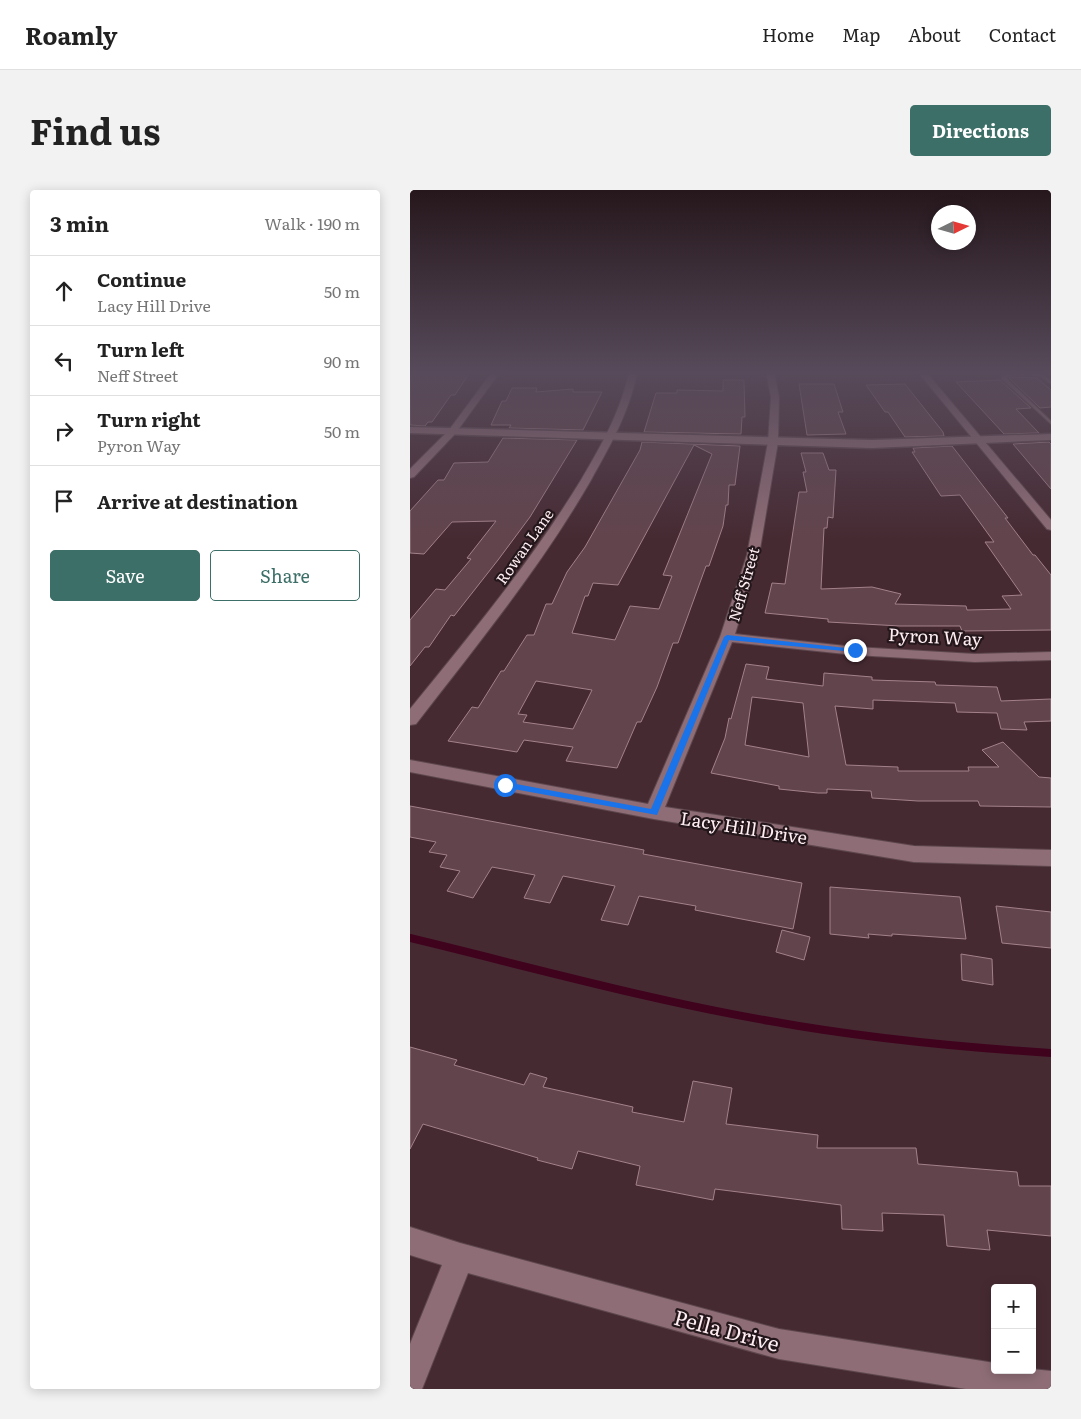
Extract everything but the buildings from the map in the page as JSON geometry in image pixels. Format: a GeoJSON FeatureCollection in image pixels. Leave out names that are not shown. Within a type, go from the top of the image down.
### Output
{"type":"FeatureCollection","features":[{"type":"Feature","properties":{"kind":"street"},"geometry":{"type":"LineString","coordinates":[[410,475],[455,428]]}},
{"type":"Feature","properties":{"kind":"street","name":"Rowan Lane"},"geometry":{"type":"LineString","coordinates":[[410,720],[525,576],[571,507],[611,437],[614,428]]}},
{"type":"Feature","properties":{"kind":"street","name":"Neff Street"},"geometry":{"type":"LineString","coordinates":[[654,812],[727,637],[753,555],[773,442],[774,428]]}},
{"type":"Feature","properties":{"kind":"street"},"geometry":{"type":"LineString","coordinates":[[969,428],[1051,527]]}},
{"type":"Feature","properties":{"kind":"street"},"geometry":{"type":"LineString","coordinates":[[410,430],[872,444],[1051,437]]}},
{"type":"Feature","properties":{"kind":"street","name":"Pyron Way"},"geometry":{"type":"LineString","coordinates":[[727,637],[855,650],[966,658],[1051,656]]}},
{"type":"Feature","properties":{"kind":"street","name":"Lacy Hill Drive"},"geometry":{"type":"LineString","coordinates":[[410,766],[654,812],[914,854],[1051,858]]}},
{"type":"Feature","properties":{"kind":"street","name":"Pella Drive"},"geometry":{"type":"LineString","coordinates":[[410,1241],[460,1257],[779,1344],[1051,1387]]}},
{"type":"Feature","properties":{"kind":"street"},"geometry":{"type":"LineString","coordinates":[[410,1381],[460,1257]]}},
{"type":"Feature","properties":{"kind":"waterway"},"geometry":{"type":"LineString","coordinates":[[410,938],[725,1013],[840,1032],[910,1041],[1051,1053]]}},
{"type":"Feature","properties":{"kind":"route"},"geometry":{"type":"LineString","coordinates":[[505,785],[654,812],[727,637],[855,650]]}}]}
